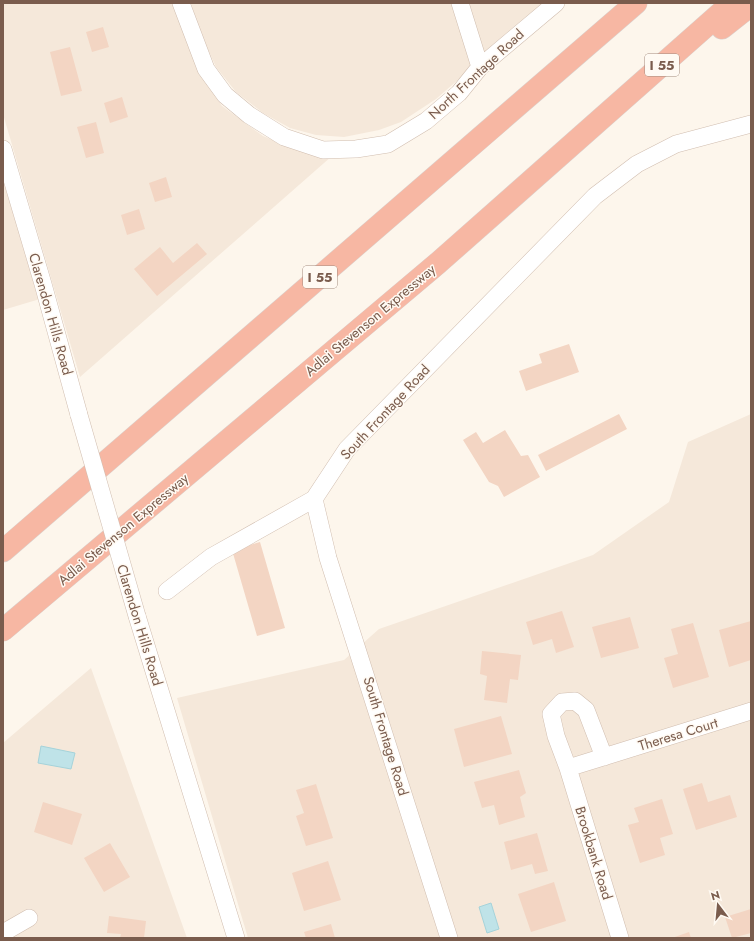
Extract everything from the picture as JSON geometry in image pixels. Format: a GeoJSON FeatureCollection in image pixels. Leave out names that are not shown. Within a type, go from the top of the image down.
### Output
{"type":"FeatureCollection","features":[{"type":"Feature","properties":{"kind":"highway","name":"I 55"},"geometry":{"type":"LineString","coordinates":[[3,551],[636,3]]}},
{"type":"Feature","properties":{"kind":"highway","name":"Adlai Stevenson Expressway"},"geometry":{"type":"LineString","coordinates":[[3,630],[438,263],[732,3]]}},
{"type":"Feature","properties":{"kind":"highway"},"geometry":{"type":"LineString","coordinates":[[592,126],[751,5]]}},
{"type":"Feature","properties":{"kind":"street","name":"North Frontage Road"},"geometry":{"type":"LineString","coordinates":[[181,3],[206,69],[225,95],[249,115],[284,137],[323,150],[356,149],[388,144],[432,116],[459,93],[480,67],[556,3]]}},
{"type":"Feature","properties":{"kind":"street"},"geometry":{"type":"LineString","coordinates":[[460,3],[480,67]]}},
{"type":"Feature","properties":{"kind":"street","name":"South Frontage Road"},"geometry":{"type":"LineString","coordinates":[[450,938],[328,558],[314,499],[347,449],[596,196],[637,164],[676,144],[751,124]]}},
{"type":"Feature","properties":{"kind":"street","name":"Clarendon Hills Road"},"geometry":{"type":"LineString","coordinates":[[3,149],[43,284],[137,616],[236,938]]}},
{"type":"Feature","properties":{"kind":"street"},"geometry":{"type":"LineString","coordinates":[[167,592],[211,557],[314,499]]}},
{"type":"Feature","properties":{"kind":"street"},"geometry":{"type":"LineString","coordinates":[[568,768],[556,736],[551,714],[562,702],[575,701],[586,710],[604,757]]}},
{"type":"Feature","properties":{"kind":"street","name":"Theresa Court"},"geometry":{"type":"LineString","coordinates":[[568,768],[751,711]]}},
{"type":"Feature","properties":{"kind":"street","name":"Brookbank Road"},"geometry":{"type":"LineString","coordinates":[[568,768],[620,938]]}},
{"type":"Feature","properties":{"kind":"street"},"geometry":{"type":"LineString","coordinates":[[3,933],[29,918]]}},
{"type":"Feature","properties":{"kind":"shaded area"},"geometry":{"type":"Polygon","coordinates":[[[3,3],[175,3],[202,75],[222,106],[263,136],[290,147],[332,156],[80,377],[3,114],[3,3]]]}},
{"type":"Feature","properties":{"kind":"shaded area"},"geometry":{"type":"Polygon","coordinates":[[[191,3],[546,3],[436,99],[401,122],[379,130],[344,137],[316,135],[290,128],[263,113],[236,92],[216,67],[200,32],[191,3]]]}},
{"type":"Feature","properties":{"kind":"shaded area"},"geometry":{"type":"Polygon","coordinates":[[[3,181],[40,299],[3,310],[3,181]]]}},
{"type":"Feature","properties":{"kind":"shaded area"},"geometry":{"type":"Polygon","coordinates":[[[751,414],[751,938],[248,938],[177,698],[344,660],[379,629],[593,555],[669,502],[688,442],[751,414]]]}},
{"type":"Feature","properties":{"kind":"shaded area"},"geometry":{"type":"Polygon","coordinates":[[[91,668],[187,938],[3,938],[3,743],[91,668]]]}},
{"type":"Feature","properties":{"kind":"water"},"geometry":{"type":"Polygon","coordinates":[[[41,746],[75,753],[71,769],[38,763],[41,746]]]}},
{"type":"Feature","properties":{"kind":"water"},"geometry":{"type":"Polygon","coordinates":[[[491,903],[499,929],[487,933],[479,907],[491,903]]]}},
{"type":"Feature","properties":{"kind":"building"},"geometry":{"type":"Polygon","coordinates":[[[103,27],[109,47],[92,52],[86,32],[103,27]]]}},
{"type":"Feature","properties":{"kind":"building"},"geometry":{"type":"Polygon","coordinates":[[[70,47],[82,91],[61,96],[50,52],[70,47]]]}},
{"type":"Feature","properties":{"kind":"building"},"geometry":{"type":"Polygon","coordinates":[[[122,97],[128,117],[110,123],[104,103],[122,97]]]}},
{"type":"Feature","properties":{"kind":"building"},"geometry":{"type":"Polygon","coordinates":[[[96,122],[104,153],[86,158],[77,127],[96,122]]]}},
{"type":"Feature","properties":{"kind":"building"},"geometry":{"type":"Polygon","coordinates":[[[166,177],[172,197],[155,202],[149,183],[166,177]]]}},
{"type":"Feature","properties":{"kind":"building"},"geometry":{"type":"Polygon","coordinates":[[[139,209],[145,229],[127,235],[121,215],[139,209]]]}},
{"type":"Feature","properties":{"kind":"building"},"geometry":{"type":"Polygon","coordinates":[[[197,243],[207,254],[157,296],[134,269],[160,247],[173,263],[197,243]]]}},
{"type":"Feature","properties":{"kind":"building"},"geometry":{"type":"Polygon","coordinates":[[[569,344],[579,372],[526,391],[519,371],[542,363],[539,354],[569,344]]]}},
{"type":"Feature","properties":{"kind":"building"},"geometry":{"type":"Polygon","coordinates":[[[619,414],[627,429],[546,471],[538,455],[619,414]]]}},
{"type":"Feature","properties":{"kind":"building"},"geometry":{"type":"Polygon","coordinates":[[[505,430],[521,456],[528,455],[540,477],[504,497],[498,486],[489,482],[463,440],[476,432],[483,443],[505,430]]]}},
{"type":"Feature","properties":{"kind":"building"},"geometry":{"type":"Polygon","coordinates":[[[260,542],[285,628],[257,636],[232,550],[260,542]]]}},
{"type":"Feature","properties":{"kind":"building"},"geometry":{"type":"Polygon","coordinates":[[[562,611],[574,647],[556,653],[552,639],[533,645],[526,622],[562,611]]]}},
{"type":"Feature","properties":{"kind":"building"},"geometry":{"type":"Polygon","coordinates":[[[630,617],[639,648],[601,658],[592,627],[630,617]]]}},
{"type":"Feature","properties":{"kind":"building"},"geometry":{"type":"Polygon","coordinates":[[[751,621],[751,660],[729,667],[719,630],[751,621]]]}},
{"type":"Feature","properties":{"kind":"building"},"geometry":{"type":"Polygon","coordinates":[[[693,623],[709,677],[673,688],[664,658],[678,654],[671,629],[693,623]]]}},
{"type":"Feature","properties":{"kind":"building"},"geometry":{"type":"Polygon","coordinates":[[[482,651],[521,655],[518,680],[510,679],[507,703],[484,700],[487,676],[480,674],[482,651]]]}},
{"type":"Feature","properties":{"kind":"building"},"geometry":{"type":"Polygon","coordinates":[[[501,716],[512,754],[464,767],[454,729],[501,716]]]}},
{"type":"Feature","properties":{"kind":"building"},"geometry":{"type":"Polygon","coordinates":[[[519,770],[526,793],[520,797],[525,817],[499,825],[494,805],[482,808],[474,782],[519,770]]]}},
{"type":"Feature","properties":{"kind":"building"},"geometry":{"type":"Polygon","coordinates":[[[702,783],[708,802],[730,795],[737,817],[696,830],[683,789],[702,783]]]}},
{"type":"Feature","properties":{"kind":"building"},"geometry":{"type":"Polygon","coordinates":[[[316,784],[333,838],[306,846],[296,816],[304,813],[296,790],[316,784]]]}},
{"type":"Feature","properties":{"kind":"building"},"geometry":{"type":"Polygon","coordinates":[[[662,799],[673,834],[660,838],[665,855],[640,863],[628,825],[639,822],[634,808],[662,799]]]}},
{"type":"Feature","properties":{"kind":"building"},"geometry":{"type":"Polygon","coordinates":[[[43,802],[82,814],[72,845],[34,832],[43,802]]]}},
{"type":"Feature","properties":{"kind":"building"},"geometry":{"type":"Polygon","coordinates":[[[537,833],[548,871],[535,874],[532,864],[511,870],[504,842],[537,833]]]}},
{"type":"Feature","properties":{"kind":"building"},"geometry":{"type":"Polygon","coordinates":[[[110,843],[130,877],[104,892],[84,858],[110,843]]]}},
{"type":"Feature","properties":{"kind":"building"},"geometry":{"type":"Polygon","coordinates":[[[328,861],[341,900],[304,911],[292,873],[328,861]]]}},
{"type":"Feature","properties":{"kind":"building"},"geometry":{"type":"Polygon","coordinates":[[[554,882],[566,921],[531,932],[518,894],[554,882]]]}},
{"type":"Feature","properties":{"kind":"building"},"geometry":{"type":"Polygon","coordinates":[[[751,909],[751,933],[732,938],[725,917],[751,909]]]}},
{"type":"Feature","properties":{"kind":"building"},"geometry":{"type":"Polygon","coordinates":[[[109,916],[146,921],[144,938],[120,938],[121,934],[107,933],[109,916]]]}},
{"type":"Feature","properties":{"kind":"building"},"geometry":{"type":"Polygon","coordinates":[[[331,924],[335,938],[306,938],[304,932],[331,924]]]}},
{"type":"Feature","properties":{"kind":"building"},"geometry":{"type":"Polygon","coordinates":[[[689,932],[691,938],[672,938],[689,932]]]}}]}
